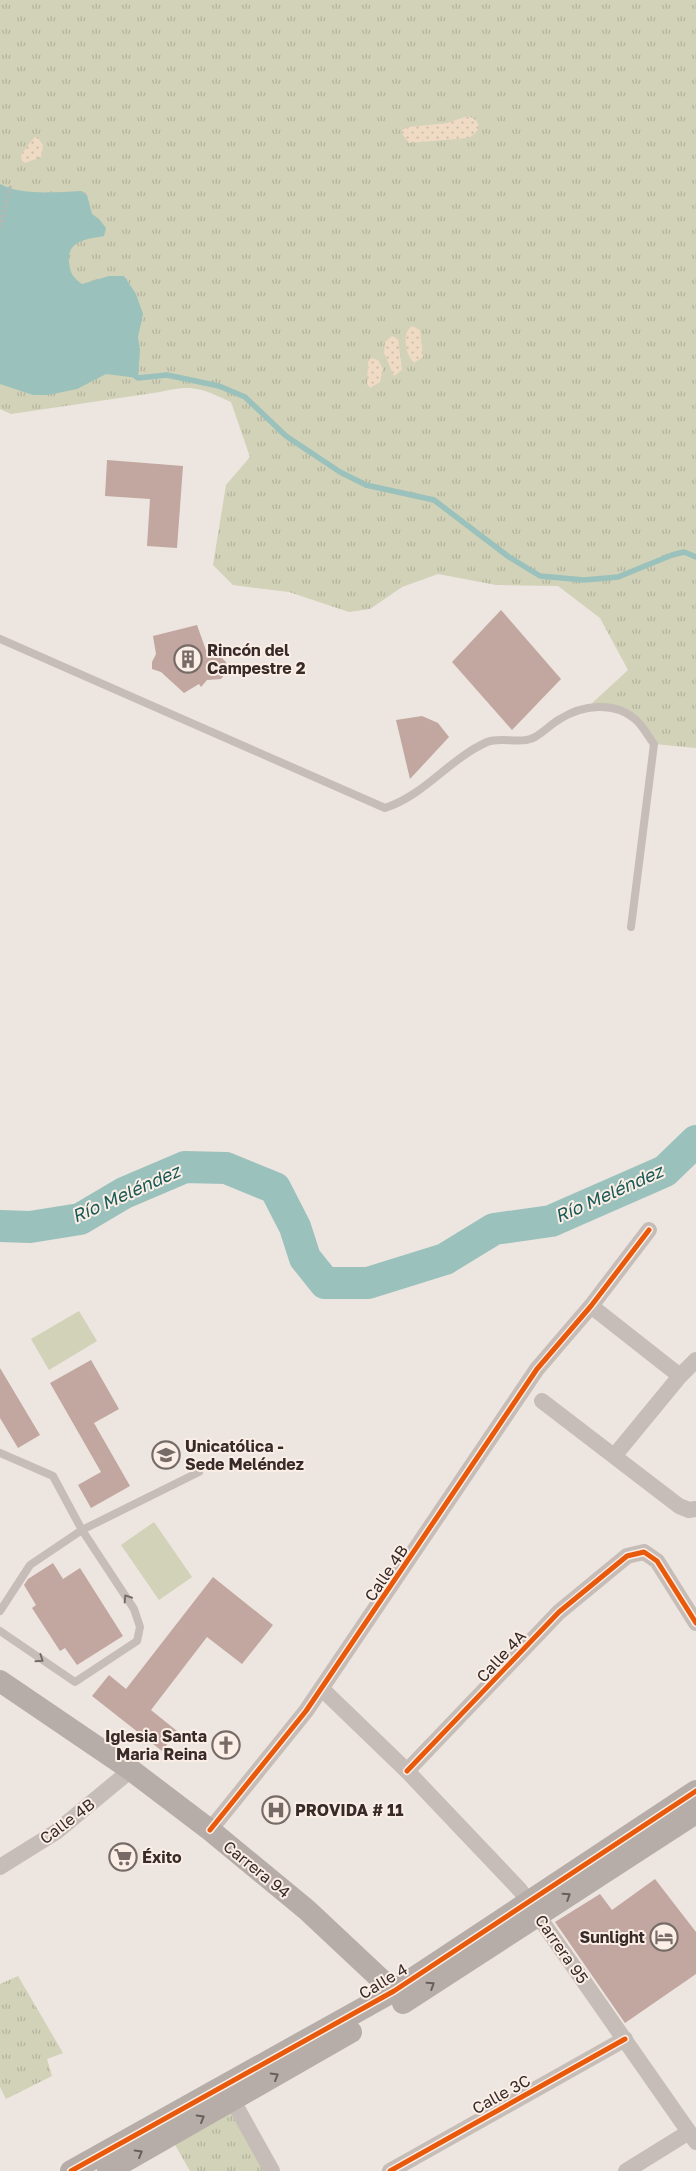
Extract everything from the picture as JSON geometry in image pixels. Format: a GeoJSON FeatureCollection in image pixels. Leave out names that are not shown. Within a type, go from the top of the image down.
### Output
{"type":"FeatureCollection","features":[{"type":"Feature","properties":{"kind":"street","name":"Calle 4B"},"geometry":{"type":"LineString","coordinates":[[210,1830],[322,1688],[537,1369],[591,1306],[649,1230]]}},
{"type":"Feature","properties":{"kind":"street"},"geometry":{"type":"LineString","coordinates":[[591,1306],[680,1376]]}},
{"type":"Feature","properties":{"kind":"street"},"geometry":{"type":"LineString","coordinates":[[615,1455],[680,1376],[696,1360]]}},
{"type":"Feature","properties":{"kind":"street"},"geometry":{"type":"LineString","coordinates":[[542,1401],[615,1455],[679,1506],[689,1510],[696,1509]]}},
{"type":"Feature","properties":{"kind":"street","name":"Calle 4A"},"geometry":{"type":"LineString","coordinates":[[407,1771],[559,1612],[627,1556],[644,1552],[657,1560],[696,1623]]}},
{"type":"Feature","properties":{"kind":"street","name":"Carrera 94"},"geometry":{"type":"LineString","coordinates":[[0,1681],[131,1770],[210,1830],[307,1910],[400,1996]]}},
{"type":"Feature","properties":{"kind":"street","name":"Carrera 95"},"geometry":{"type":"LineString","coordinates":[[322,1688],[407,1771],[533,1908],[692,2137]]}},
{"type":"Feature","properties":{"kind":"street","name":"Calle 4B"},"geometry":{"type":"LineString","coordinates":[[0,1867],[56,1832],[131,1770]]}},
{"type":"Feature","properties":{"kind":"street","name":"Calle 4"},"geometry":{"type":"LineString","coordinates":[[70,2171],[229,2092],[400,1996],[533,1908],[696,1791]]}},
{"type":"Feature","properties":{"kind":"street","name":"Calle 4"},"geometry":{"type":"LineString","coordinates":[[533,1908],[696,1813]]}},
{"type":"Feature","properties":{"kind":"street","name":"Calle 3C"},"geometry":{"type":"LineString","coordinates":[[390,2171],[625,2038]]}},
{"type":"Feature","properties":{"kind":"street"},"geometry":{"type":"LineString","coordinates":[[229,2092],[272,2171]]}},
{"type":"Feature","properties":{"kind":"street","name":"Calle 4"},"geometry":{"type":"LineString","coordinates":[[108,2171],[229,2092]]}},
{"type":"Feature","properties":{"kind":"street"},"geometry":{"type":"LineString","coordinates":[[626,2171],[692,2137]]}},
{"type":"Feature","properties":{"kind":"lane"},"geometry":{"type":"LineString","coordinates":[[0,639],[385,808],[402,802],[437,778],[462,755],[489,741],[534,738],[560,718],[589,706],[612,708],[635,719],[654,744],[631,927]]}},
{"type":"Feature","properties":{"kind":"lane"},"geometry":{"type":"LineString","coordinates":[[0,1453],[52,1476],[82,1530],[134,1609],[140,1627],[137,1641],[74,1682],[0,1631]]}},
{"type":"Feature","properties":{"kind":"lane"},"geometry":{"type":"LineString","coordinates":[[0,1611],[30,1565],[82,1530],[199,1472]]}},
{"type":"Feature","properties":{"kind":"path"},"geometry":{"type":"LineString","coordinates":[[0,227],[12,184]]}},
{"type":"Feature","properties":{"kind":"green space"},"geometry":{"type":"Polygon","coordinates":[[[0,0],[696,0],[696,748],[654,744],[640,726],[628,715],[612,709],[589,706],[628,670],[600,618],[558,586],[496,585],[438,574],[402,587],[370,609],[349,612],[289,592],[233,585],[213,565],[226,485],[250,457],[231,402],[212,393],[197,389],[181,388],[11,414],[0,409],[0,0]]]}},
{"type":"Feature","properties":{"kind":"green space"},"geometry":{"type":"Polygon","coordinates":[[[79,1311],[97,1341],[49,1370],[31,1339],[79,1311]]]}},
{"type":"Feature","properties":{"kind":"green space"},"geometry":{"type":"Polygon","coordinates":[[[154,1522],[192,1577],[159,1600],[121,1545],[154,1522]]]}},
{"type":"Feature","properties":{"kind":"green space"},"geometry":{"type":"Polygon","coordinates":[[[18,1976],[63,2053],[47,2059],[52,2076],[6,2099],[0,2087],[0,1984],[18,1976]]]}},
{"type":"Feature","properties":{"kind":"green space"},"geometry":{"type":"Polygon","coordinates":[[[233,2100],[272,2171],[190,2171],[170,2136],[233,2100]]]}},
{"type":"Feature","properties":{"kind":"sand"},"geometry":{"type":"Polygon","coordinates":[[[468,116],[476,121],[478,130],[468,138],[409,143],[402,134],[402,130],[409,127],[447,123],[468,116]]]}},
{"type":"Feature","properties":{"kind":"sand"},"geometry":{"type":"Polygon","coordinates":[[[37,136],[43,145],[41,157],[25,163],[22,161],[21,155],[37,136]]]}},
{"type":"Feature","properties":{"kind":"sand"},"geometry":{"type":"Polygon","coordinates":[[[412,326],[420,330],[423,357],[414,363],[411,360],[406,344],[407,334],[412,326]]]}},
{"type":"Feature","properties":{"kind":"sand"},"geometry":{"type":"Polygon","coordinates":[[[392,336],[398,339],[402,370],[394,376],[384,353],[385,342],[392,336]]]}},
{"type":"Feature","properties":{"kind":"sand"},"geometry":{"type":"Polygon","coordinates":[[[371,358],[378,360],[383,369],[380,382],[370,388],[367,384],[368,362],[371,358]]]}},
{"type":"Feature","properties":{"kind":"water"},"geometry":{"type":"Polygon","coordinates":[[[0,184],[29,192],[81,191],[87,195],[92,214],[106,228],[104,236],[85,240],[71,249],[69,255],[70,269],[72,275],[82,284],[109,276],[124,276],[136,294],[143,314],[138,337],[140,350],[138,378],[106,374],[77,389],[48,395],[33,395],[0,384],[0,184]]]}},
{"type":"Feature","properties":{"kind":"building"},"geometry":{"type":"Polygon","coordinates":[[[107,460],[183,466],[177,548],[147,546],[150,499],[105,496],[107,460]]]}},
{"type":"Feature","properties":{"kind":"building"},"geometry":{"type":"Polygon","coordinates":[[[501,610],[561,679],[512,730],[452,662],[501,610]]]}},
{"type":"Feature","properties":{"kind":"building","name":"Rincón del Campestre 2"},"geometry":{"type":"Polygon","coordinates":[[[197,625],[208,656],[221,657],[226,662],[227,671],[221,679],[207,680],[201,687],[199,684],[184,693],[161,672],[152,669],[152,662],[156,654],[153,636],[197,625]]]}},
{"type":"Feature","properties":{"kind":"building"},"geometry":{"type":"Polygon","coordinates":[[[422,716],[438,723],[449,737],[410,779],[396,720],[422,716]]]}},
{"type":"Feature","properties":{"kind":"building"},"geometry":{"type":"Polygon","coordinates":[[[91,1360],[119,1409],[94,1423],[130,1486],[91,1508],[78,1485],[101,1472],[50,1383],[91,1360]]]}},
{"type":"Feature","properties":{"kind":"building"},"geometry":{"type":"Polygon","coordinates":[[[0,1368],[40,1435],[18,1448],[0,1418],[0,1368]]]}},
{"type":"Feature","properties":{"kind":"building"},"geometry":{"type":"Polygon","coordinates":[[[53,1563],[63,1579],[80,1568],[123,1636],[77,1665],[65,1648],[60,1651],[32,1608],[36,1605],[24,1585],[28,1579],[53,1563]]]}},
{"type":"Feature","properties":{"kind":"building"},"geometry":{"type":"Polygon","coordinates":[[[213,1577],[273,1625],[242,1664],[207,1637],[151,1710],[177,1731],[162,1751],[92,1696],[109,1675],[126,1689],[213,1577]]]}},
{"type":"Feature","properties":{"kind":"building"},"geometry":{"type":"Polygon","coordinates":[[[655,1879],[696,1932],[696,1974],[625,2023],[555,1922],[600,1894],[612,1910],[655,1879]]]}},
{"type":"Feature","properties":{"kind":"waterway"},"geometry":{"type":"LineString","coordinates":[[133,374],[138,378],[167,375],[219,386],[245,397],[286,436],[340,472],[366,485],[434,500],[509,557],[540,576],[584,580],[618,577],[672,555],[684,552],[696,557]]}},
{"type":"Feature","properties":{"kind":"waterway","name":"Río Meléndez"},"geometry":{"type":"LineString","coordinates":[[0,1226],[30,1227],[80,1219],[124,1193],[185,1167],[226,1168],[275,1188],[295,1227],[305,1258],[325,1283],[368,1283],[445,1259],[494,1229],[551,1221],[665,1171],[696,1141]]}},
{"type":"Feature","properties":{"kind":"cycle path"},"geometry":{"type":"LineString","coordinates":[[210,1830],[306,1711],[537,1369],[591,1306],[649,1230]]}},
{"type":"Feature","properties":{"kind":"cycle path"},"geometry":{"type":"LineString","coordinates":[[407,1771],[559,1612],[627,1556],[644,1552],[657,1561],[696,1623]]}},
{"type":"Feature","properties":{"kind":"cycle path"},"geometry":{"type":"LineString","coordinates":[[71,2171],[394,1991],[696,1791]]}},
{"type":"Feature","properties":{"kind":"cycle path"},"geometry":{"type":"LineString","coordinates":[[390,2171],[625,2039]]}},
{"type":"Feature","properties":{"kind":"place","name":"Rincón del Campestre 2"},"geometry":{"type":"Point","coordinates":[188,659]}},
{"type":"Feature","properties":{"kind":"place","name":"Unicatólica - Sede Meléndez"},"geometry":{"type":"Point","coordinates":[166,1455]}},
{"type":"Feature","properties":{"kind":"place","name":"Iglesia Santa Maria Reina"},"geometry":{"type":"Point","coordinates":[226,1745]}},
{"type":"Feature","properties":{"kind":"place","name":"PROVIDA # 11"},"geometry":{"type":"Point","coordinates":[276,1810]}},
{"type":"Feature","properties":{"kind":"place","name":"Éxito"},"geometry":{"type":"Point","coordinates":[123,1857]}},
{"type":"Feature","properties":{"kind":"place","name":"Sunlight"},"geometry":{"type":"Point","coordinates":[664,1937]}}]}
